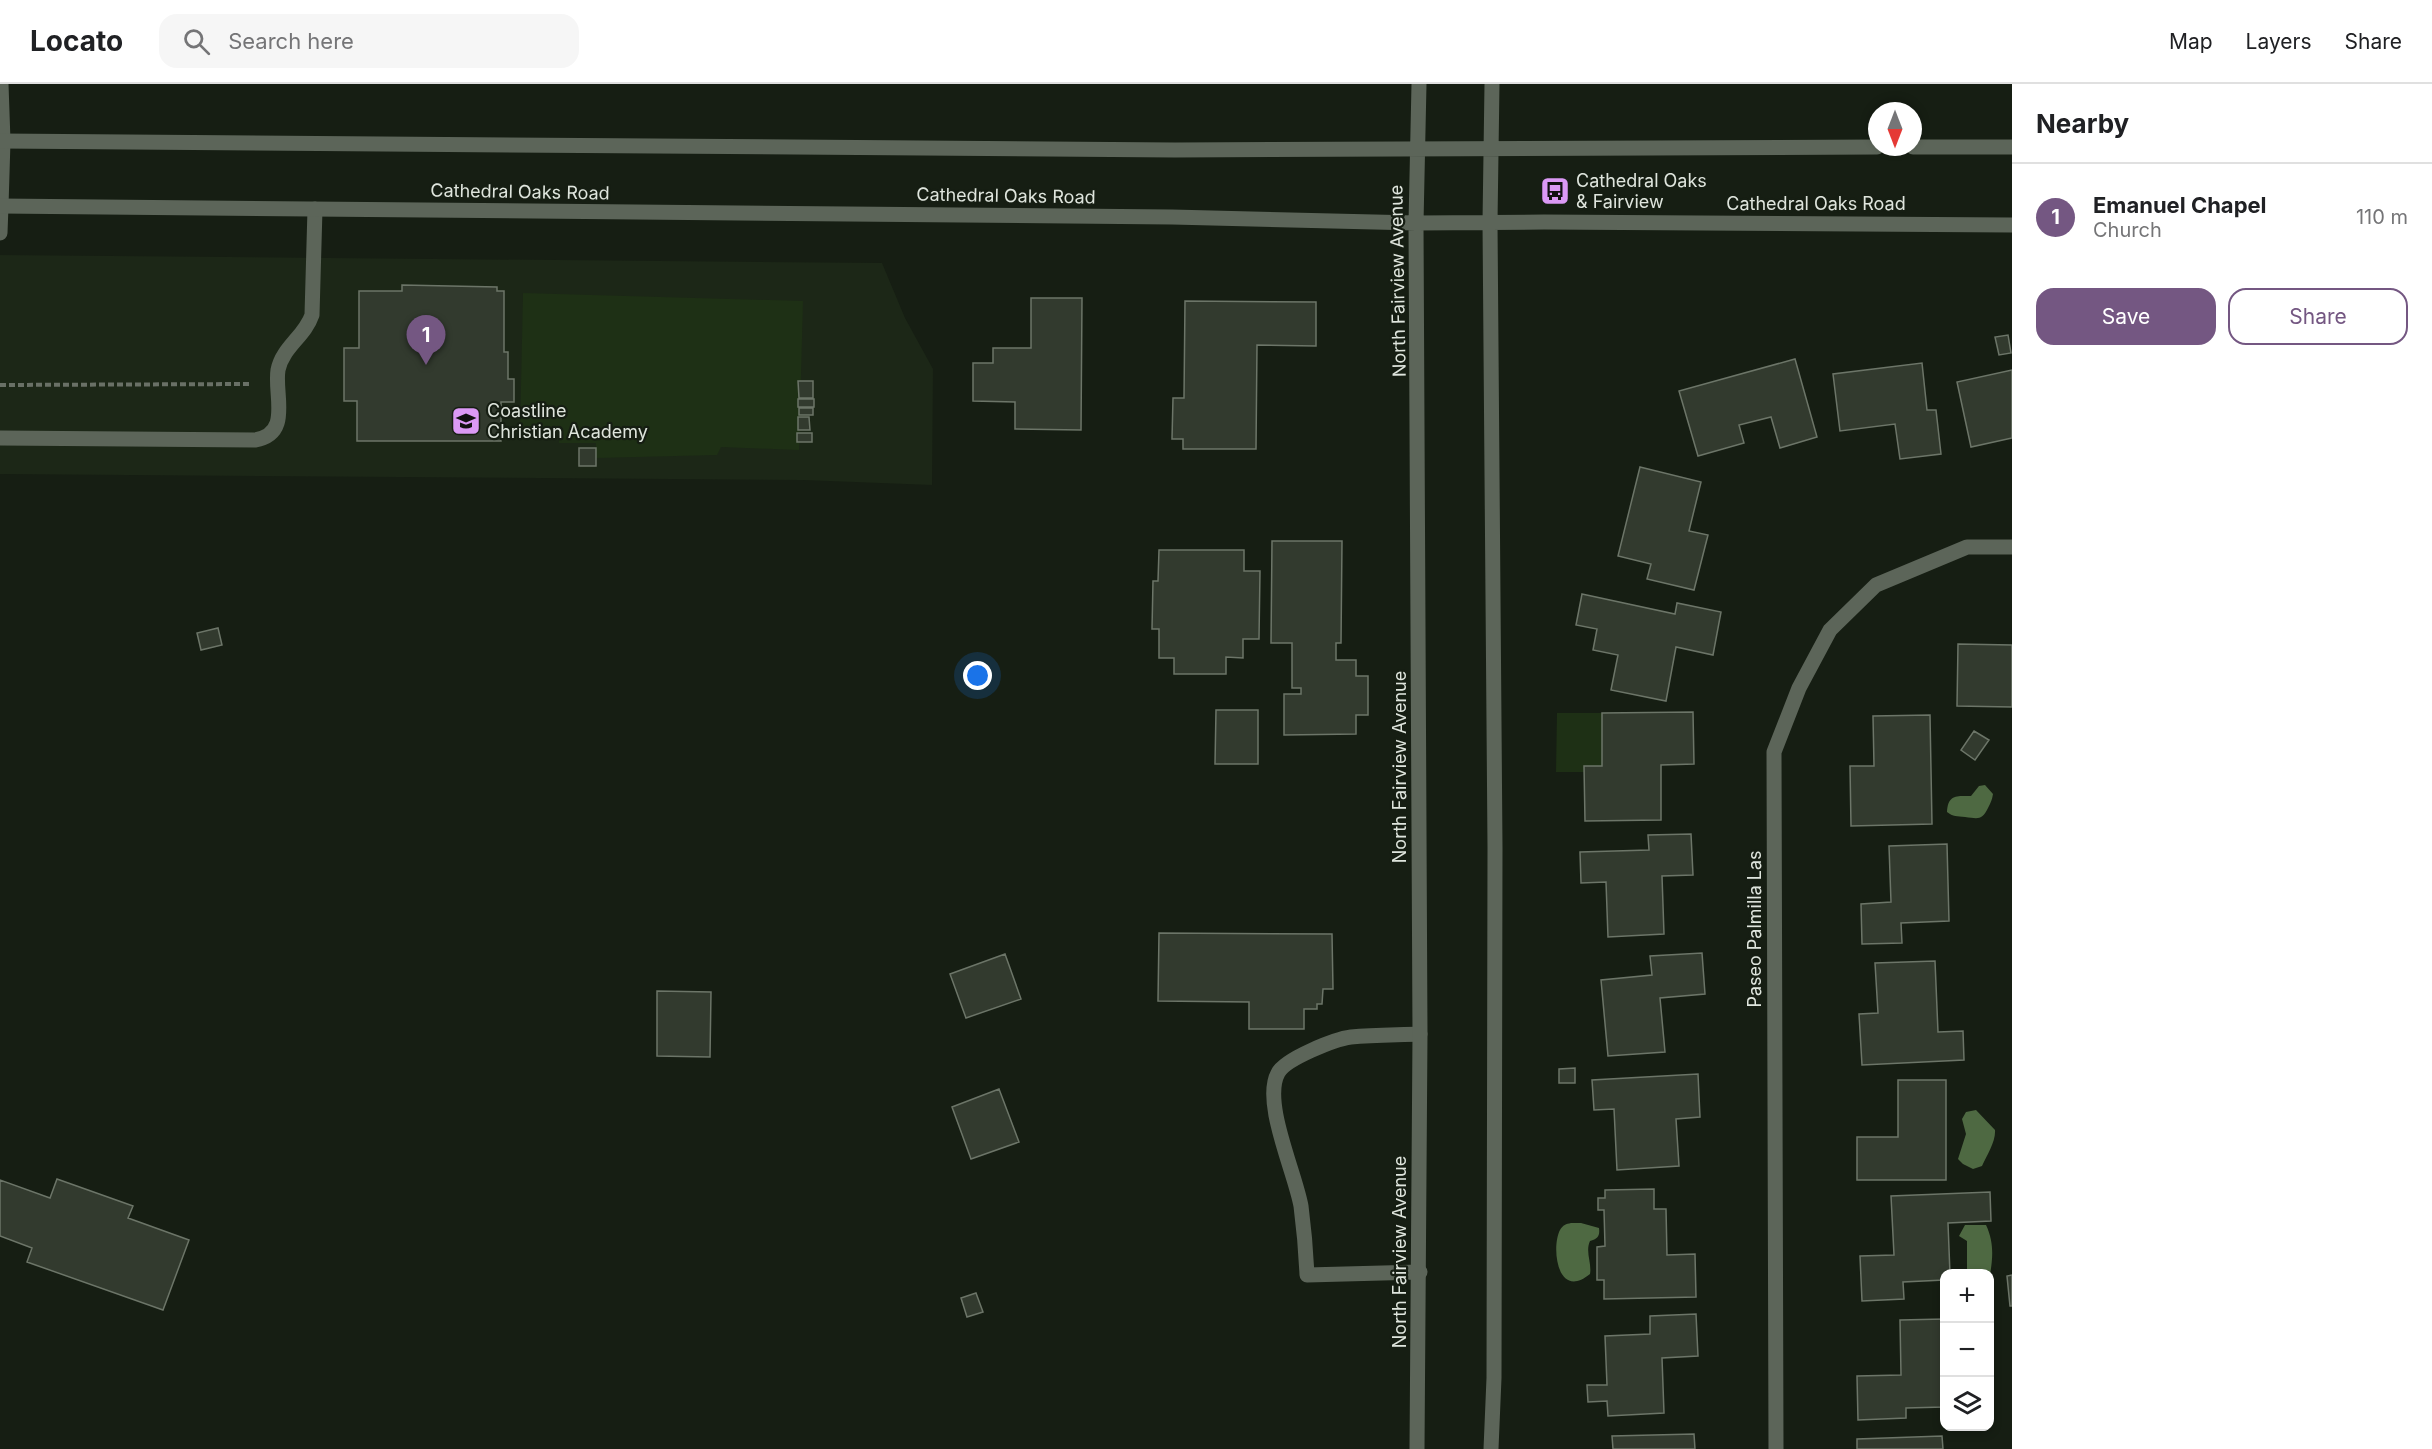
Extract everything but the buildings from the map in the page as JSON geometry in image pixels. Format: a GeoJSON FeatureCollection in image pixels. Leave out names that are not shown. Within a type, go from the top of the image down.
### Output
{"type":"FeatureCollection","features":[{"type":"Feature","properties":{"kind":"main road"},"geometry":{"type":"LineString","coordinates":[[0,233],[1,84]]}},
{"type":"Feature","properties":{"kind":"main road","name":"North Fairview Avenue"},"geometry":{"type":"LineString","coordinates":[[1417,1449],[1420,1034],[1416,148],[1419,84]]}},
{"type":"Feature","properties":{"kind":"main road"},"geometry":{"type":"LineString","coordinates":[[1491,1449],[1494,1378],[1495,836],[1490,222],[1492,84]]}},
{"type":"Feature","properties":{"kind":"main road"},"geometry":{"type":"LineString","coordinates":[[1,141],[1163,150],[1868,147]]}},
{"type":"Feature","properties":{"kind":"main road"},"geometry":{"type":"LineString","coordinates":[[1922,147],[2012,147]]}},
{"type":"Feature","properties":{"kind":"main road","name":"Cathedral Oaks Road"},"geometry":{"type":"LineString","coordinates":[[0,206],[1160,217],[1416,223],[2012,225]]}},
{"type":"Feature","properties":{"kind":"main road"},"geometry":{"type":"LineString","coordinates":[[0,438],[263,439],[274,433],[278,424],[278,384],[281,360],[306,329],[312,315],[315,209]]}},
{"type":"Feature","properties":{"kind":"main road","name":"Paseo Palmilla Las"},"geometry":{"type":"LineString","coordinates":[[1776,1449],[1774,752],[1799,688],[1830,630],[1876,585],[1967,547],[2012,547]]}},
{"type":"Feature","properties":{"kind":"main road"},"geometry":{"type":"LineString","coordinates":[[1420,1034],[1349,1037],[1301,1055],[1278,1071],[1273,1088],[1275,1117],[1293,1170],[1301,1206],[1307,1275],[1420,1272]]}},
{"type":"Feature","properties":{"kind":"path"},"geometry":{"type":"LineString","coordinates":[[0,385],[278,384]]}},
{"type":"Feature","properties":{"kind":"shaded area","name":"Coastline Christian Academy"},"geometry":{"type":"Polygon","coordinates":[[[0,255],[882,263],[905,318],[933,369],[932,485],[803,480],[0,474],[0,255]]]}},
{"type":"Feature","properties":{"kind":"shaded area"},"geometry":{"type":"Polygon","coordinates":[[[523,293],[803,301],[799,450],[721,447],[717,455],[596,458],[596,443],[559,443],[559,433],[520,433],[523,293]]]}},
{"type":"Feature","properties":{"kind":"shaded area"},"geometry":{"type":"Polygon","coordinates":[[[1557,713],[1602,713],[1602,766],[1584,766],[1584,772],[1556,772],[1557,713]]]}},
{"type":"Feature","properties":{"kind":"shaded area"},"geometry":{"type":"Polygon","coordinates":[[[1985,785],[1993,794],[1982,817],[1957,816],[1947,812],[1951,799],[1958,796],[1971,796],[1979,786],[1985,785]]]}},
{"type":"Feature","properties":{"kind":"shaded area"},"geometry":{"type":"Polygon","coordinates":[[[1976,1110],[1995,1130],[1995,1134],[1982,1166],[1973,1169],[1958,1159],[1966,1134],[1962,1119],[1966,1112],[1976,1110]]]}},
{"type":"Feature","properties":{"kind":"shaded area"},"geometry":{"type":"Polygon","coordinates":[[[1571,1223],[1599,1228],[1598,1237],[1590,1241],[1589,1245],[1590,1274],[1579,1281],[1570,1281],[1564,1276],[1557,1259],[1557,1238],[1560,1230],[1571,1223]]]}},
{"type":"Feature","properties":{"kind":"shaded area"},"geometry":{"type":"Polygon","coordinates":[[[1965,1225],[1986,1225],[1992,1250],[1991,1269],[1967,1269],[1967,1241],[1959,1236],[1965,1225]]]}},
{"type":"Feature","properties":{"kind":"place","name":"Cathedral Oaks & Fairview"},"geometry":{"type":"Point","coordinates":[1555,191]}},
{"type":"Feature","properties":{"kind":"place","name":"Emanuel Chapel"},"geometry":{"type":"Point","coordinates":[426,365]}},
{"type":"Feature","properties":{"kind":"place","name":"Coastline Christian Academy"},"geometry":{"type":"Point","coordinates":[466,421]}}]}
